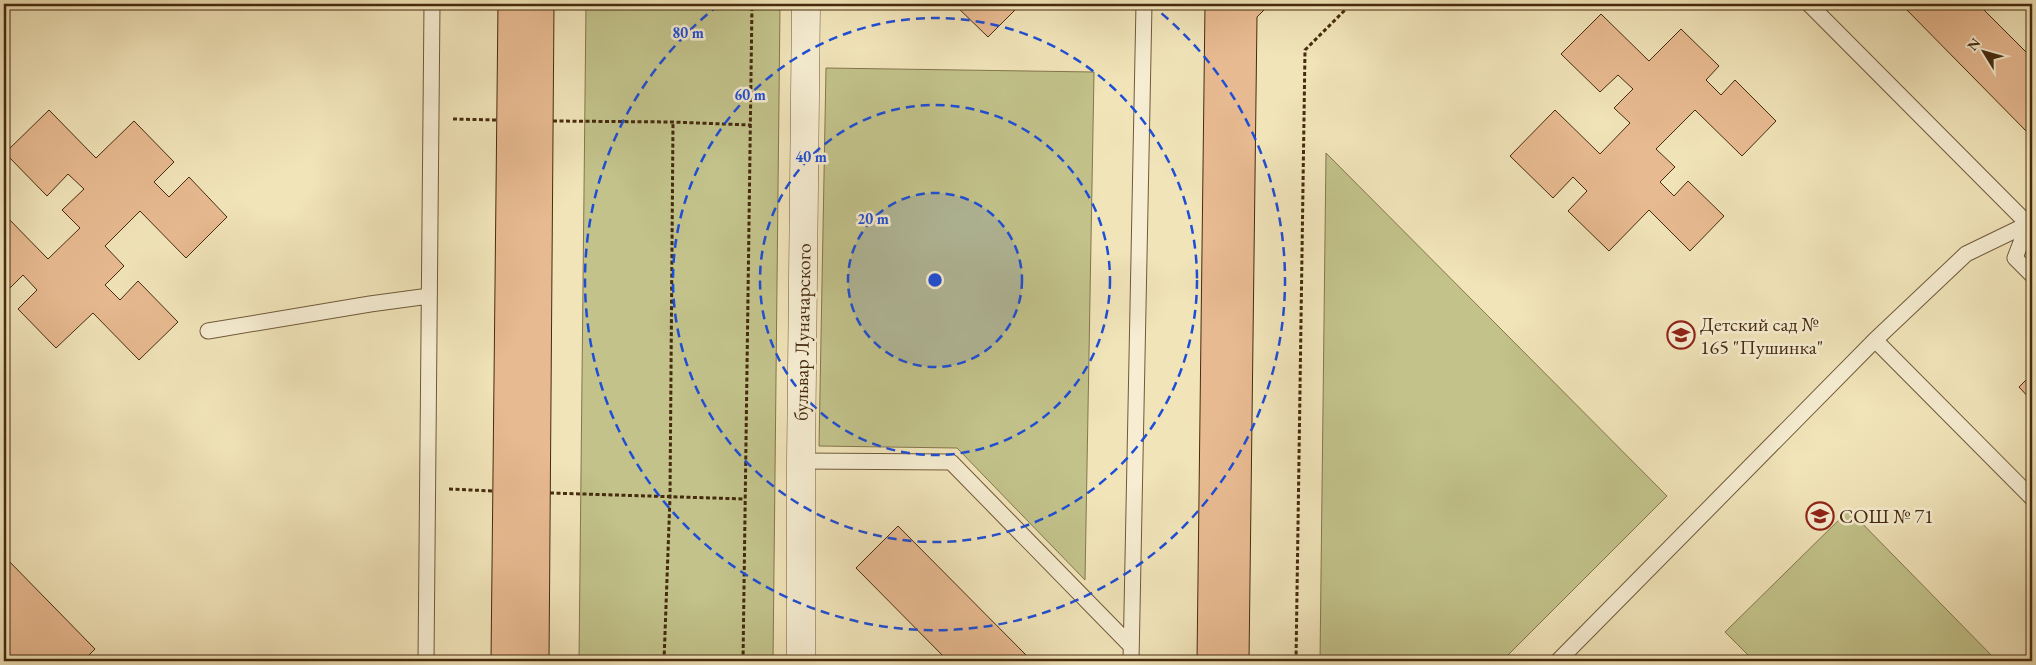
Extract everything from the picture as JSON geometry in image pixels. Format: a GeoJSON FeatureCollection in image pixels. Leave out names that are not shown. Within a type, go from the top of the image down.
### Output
{"type":"FeatureCollection","features":[{"type":"Feature","properties":{"kind":"street","name":"бульвар Луначарского"},"geometry":{"type":"LineString","coordinates":[[801,661],[801,461],[806,4]]}},
{"type":"Feature","properties":{"kind":"lane"},"geometry":{"type":"LineString","coordinates":[[426,661],[432,4]]}},
{"type":"Feature","properties":{"kind":"lane"},"geometry":{"type":"LineString","coordinates":[[1131,654],[1144,4]]}},
{"type":"Feature","properties":{"kind":"lane"},"geometry":{"type":"LineString","coordinates":[[1809,4],[2030,222]]}},
{"type":"Feature","properties":{"kind":"lane"},"geometry":{"type":"LineString","coordinates":[[2030,222],[2015,258],[2032,276]]}},
{"type":"Feature","properties":{"kind":"lane"},"geometry":{"type":"LineString","coordinates":[[1558,661],[1875,340],[1966,254],[2030,222]]}},
{"type":"Feature","properties":{"kind":"lane"},"geometry":{"type":"LineString","coordinates":[[208,331],[429,296]]}},
{"type":"Feature","properties":{"kind":"lane"},"geometry":{"type":"LineString","coordinates":[[1875,340],[2032,498]]}},
{"type":"Feature","properties":{"kind":"lane"},"geometry":{"type":"LineString","coordinates":[[801,461],[951,462],[1131,654]]}},
{"type":"Feature","properties":{"kind":"path"},"geometry":{"type":"LineString","coordinates":[[743,661],[752,4]]}},
{"type":"Feature","properties":{"kind":"path"},"geometry":{"type":"LineString","coordinates":[[1296,661],[1305,50],[1352,4]]}},
{"type":"Feature","properties":{"kind":"path"},"geometry":{"type":"LineString","coordinates":[[430,118],[497,120]]}},
{"type":"Feature","properties":{"kind":"path"},"geometry":{"type":"LineString","coordinates":[[553,121],[751,125]]}},
{"type":"Feature","properties":{"kind":"path"},"geometry":{"type":"LineString","coordinates":[[664,661],[670,497],[672,122]]}},
{"type":"Feature","properties":{"kind":"path"},"geometry":{"type":"LineString","coordinates":[[428,488],[493,491]]}},
{"type":"Feature","properties":{"kind":"path"},"geometry":{"type":"LineString","coordinates":[[550,493],[745,499]]}},
{"type":"Feature","properties":{"kind":"green space"},"geometry":{"type":"Polygon","coordinates":[[[586,4],[780,4],[773,661],[579,661],[586,4]]]}},
{"type":"Feature","properties":{"kind":"green space"},"geometry":{"type":"Polygon","coordinates":[[[826,68],[1094,72],[1085,580],[957,448],[819,446],[826,68]]]}},
{"type":"Feature","properties":{"kind":"green space"},"geometry":{"type":"Polygon","coordinates":[[[1326,153],[1667,496],[1502,661],[1320,661],[1326,153]]]}},
{"type":"Feature","properties":{"kind":"green space"},"geometry":{"type":"Polygon","coordinates":[[[1849,510],[1997,661],[1754,661],[1725,632],[1849,510]]]}},
{"type":"Feature","properties":{"kind":"building"},"geometry":{"type":"Polygon","coordinates":[[[498,4],[554,4],[549,661],[491,661],[498,4]]]}},
{"type":"Feature","properties":{"kind":"building"},"geometry":{"type":"Polygon","coordinates":[[[954,4],[1021,4],[988,37],[954,4]]]}},
{"type":"Feature","properties":{"kind":"building"},"geometry":{"type":"Polygon","coordinates":[[[1205,4],[1270,4],[1257,17],[1249,661],[1197,661],[1205,4]]]}},
{"type":"Feature","properties":{"kind":"building"},"geometry":{"type":"Polygon","coordinates":[[[1901,4],[1978,4],[2032,58],[2032,137],[1901,4]]]}},
{"type":"Feature","properties":{"kind":"building"},"geometry":{"type":"Polygon","coordinates":[[[1601,14],[1649,61],[1681,29],[1719,66],[1706,80],[1721,95],[1735,80],[1776,121],[1742,156],[1695,110],[1656,149],[1675,167],[1660,182],[1674,196],[1688,181],[1724,216],[1690,251],[1649,210],[1609,251],[1568,211],[1587,191],[1573,177],[1553,198],[1510,156],[1555,110],[1600,154],[1630,123],[1614,108],[1633,89],[1618,75],[1600,92],[1561,54],[1601,14]]]}},
{"type":"Feature","properties":{"kind":"building"},"geometry":{"type":"Polygon","coordinates":[[[49,110],[96,158],[134,121],[174,162],[154,182],[169,197],[189,177],[227,217],[186,258],[140,211],[105,246],[124,266],[105,285],[120,300],[138,281],[178,322],[139,360],[93,313],[56,348],[18,309],[37,290],[23,275],[4,294],[4,214],[48,259],[80,228],[62,210],[84,189],[68,174],[47,196],[5,153],[49,110]]]}},
{"type":"Feature","properties":{"kind":"building"},"geometry":{"type":"Polygon","coordinates":[[[2032,374],[2032,401],[2019,387],[2032,374]]]}},
{"type":"Feature","properties":{"kind":"building"},"geometry":{"type":"Polygon","coordinates":[[[898,526],[1026,655],[1019,661],[948,661],[856,568],[898,526]]]}},
{"type":"Feature","properties":{"kind":"building"},"geometry":{"type":"Polygon","coordinates":[[[4,556],[95,649],[83,661],[4,661],[4,655],[10,649],[4,643],[4,556]]]}},
{"type":"Feature","properties":{"kind":"place","name":"Детский сад № 165 \"Пушинка\""},"geometry":{"type":"Point","coordinates":[1681,335]}},
{"type":"Feature","properties":{"kind":"place","name":"СОШ № 71"},"geometry":{"type":"Point","coordinates":[1820,516]}}]}
